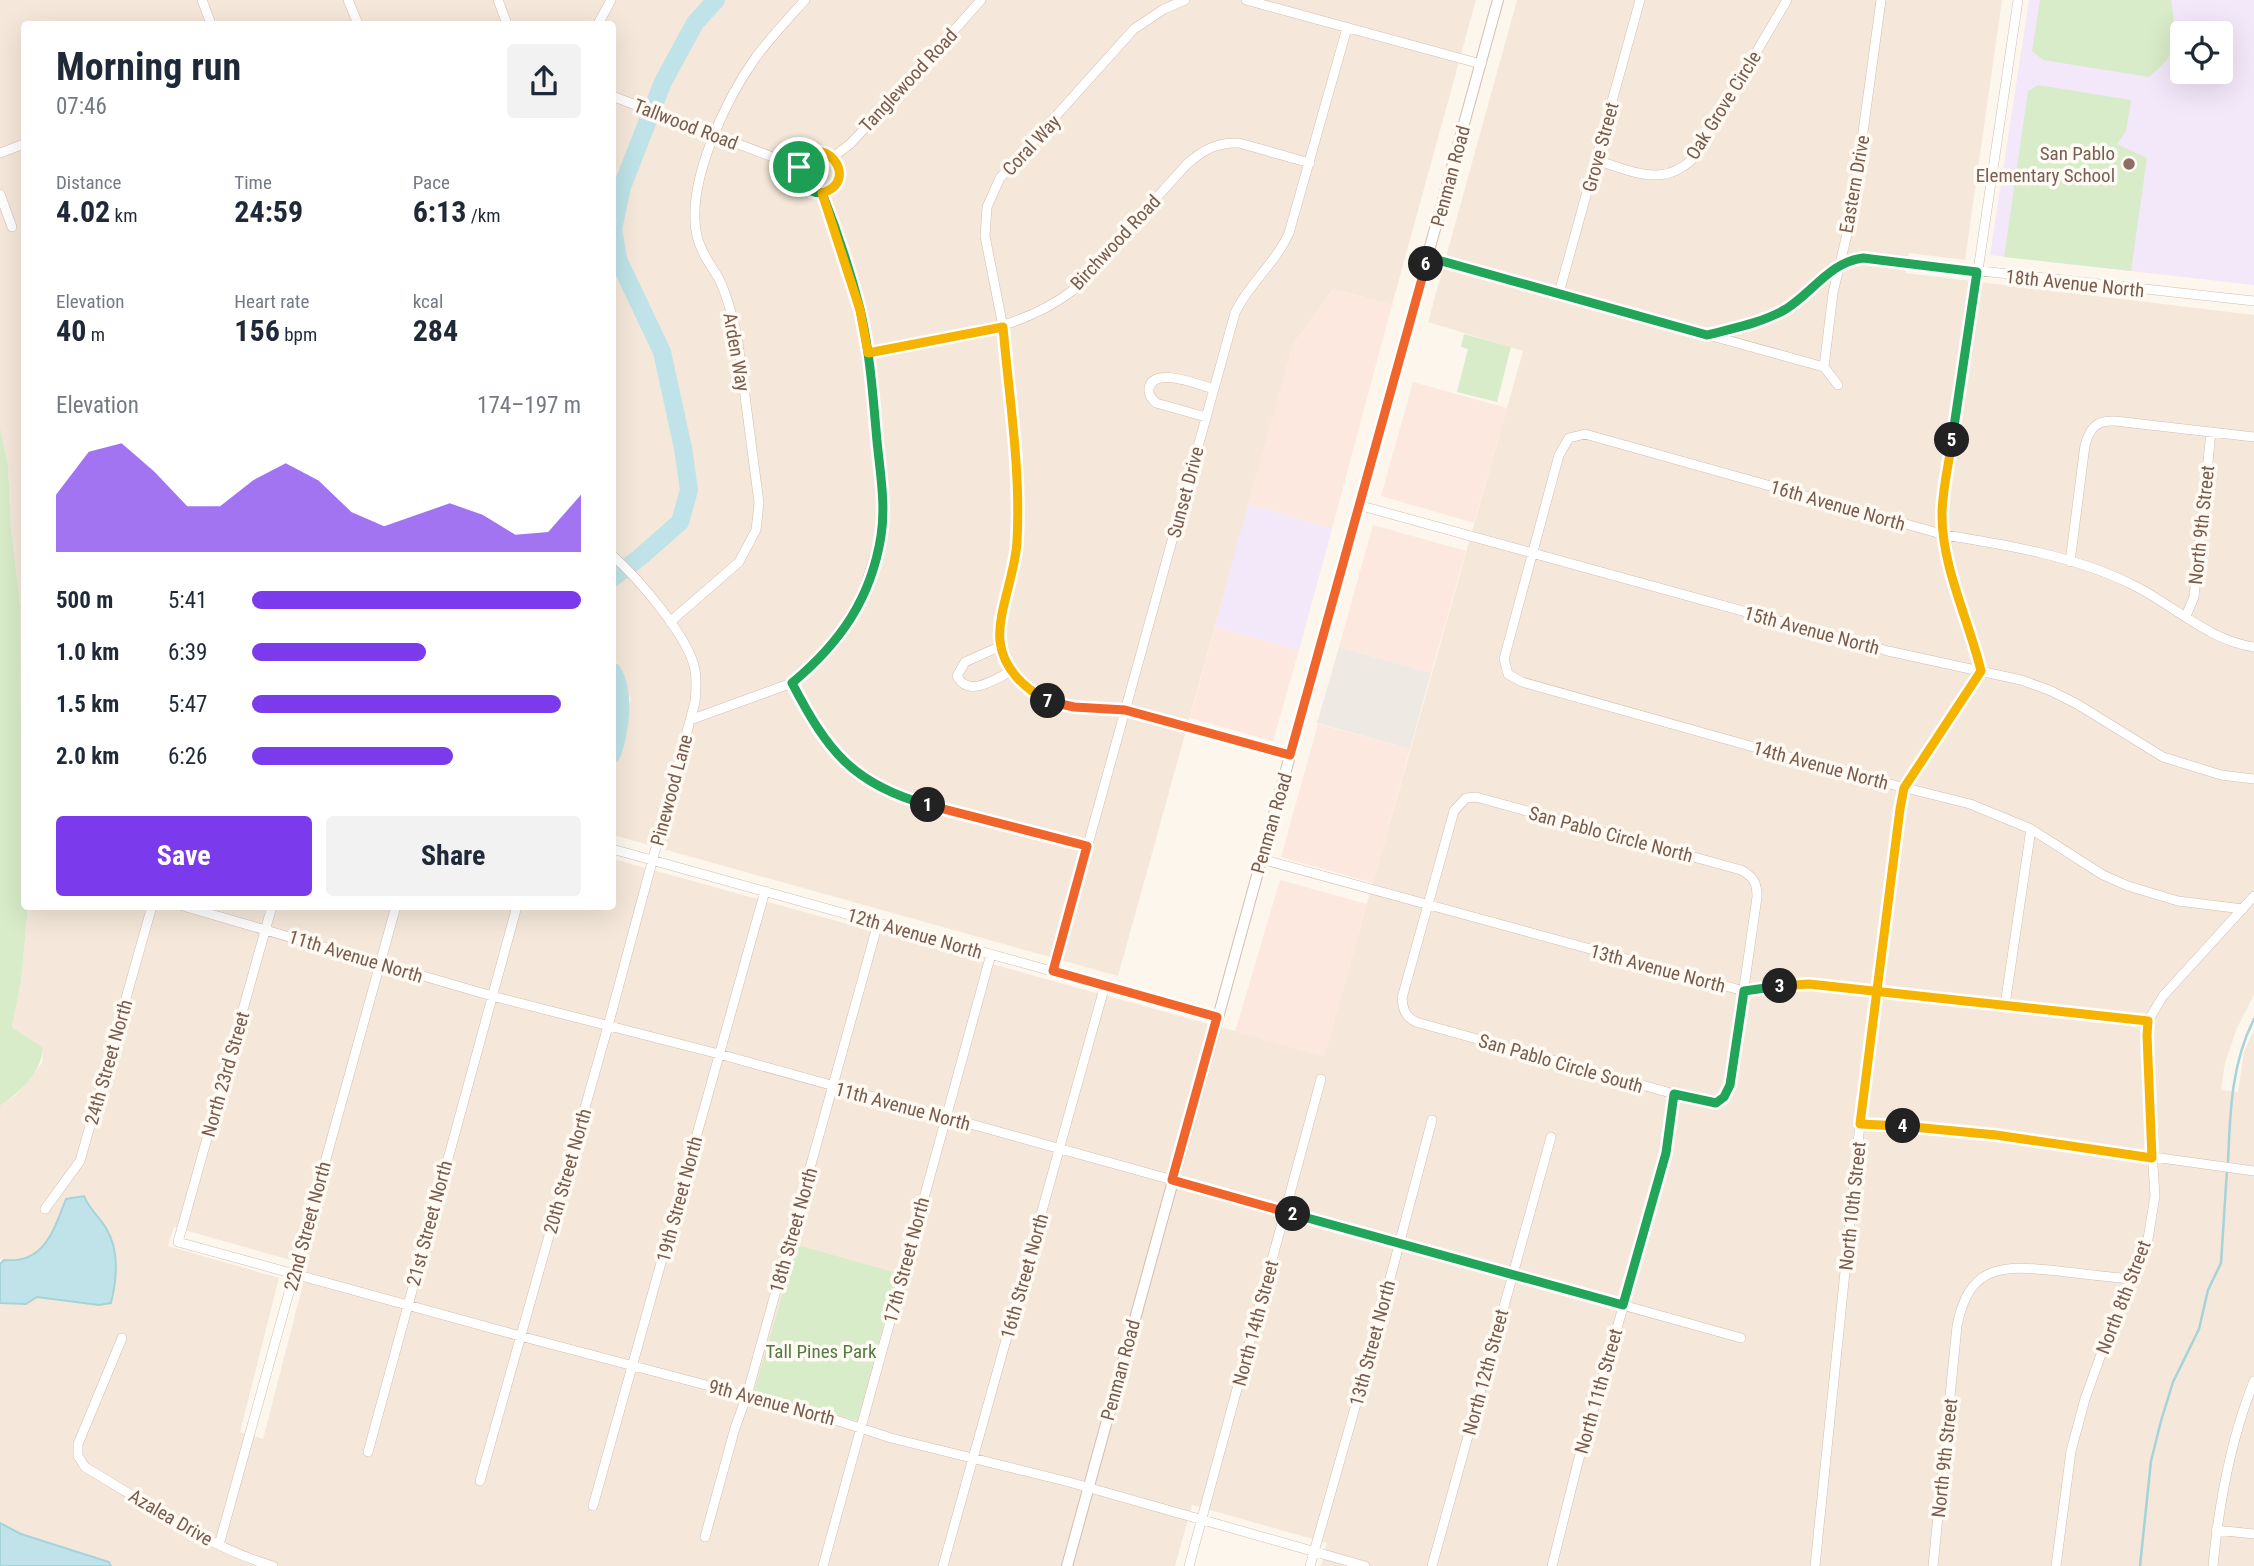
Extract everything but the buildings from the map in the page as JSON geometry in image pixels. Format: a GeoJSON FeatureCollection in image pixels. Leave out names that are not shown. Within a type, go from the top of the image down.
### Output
{"type":"FeatureCollection","features":[{"type":"Feature","properties":{"kind":"street"},"geometry":{"type":"LineString","coordinates":[[202,0],[210,21]]}},
{"type":"Feature","properties":{"kind":"street"},"geometry":{"type":"LineString","coordinates":[[348,0],[357,21]]}},
{"type":"Feature","properties":{"kind":"street"},"geometry":{"type":"LineString","coordinates":[[498,0],[507,21]]}},
{"type":"Feature","properties":{"kind":"street"},"geometry":{"type":"LineString","coordinates":[[600,21],[611,0]]}},
{"type":"Feature","properties":{"kind":"street","name":"Arden Way"},"geometry":{"type":"LineString","coordinates":[[670,622],[739,562],[756,530],[759,503],[737,335],[719,280],[702,252],[695,224],[698,187],[715,135],[755,59],[805,0]]}},
{"type":"Feature","properties":{"kind":"street","name":"Tanglewood Road"},"geometry":{"type":"LineString","coordinates":[[833,157],[902,89],[981,0]]}},
{"type":"Feature","properties":{"kind":"street","name":"Coral Way"},"geometry":{"type":"LineString","coordinates":[[1185,0],[1164,9],[1134,29],[1000,178],[987,207],[985,229],[1003,327],[1018,496],[1017,542],[1013,574],[1001,620],[1002,646],[1018,680],[1034,693],[1055,704],[1125,710],[1290,755]]}},
{"type":"Feature","properties":{"kind":"street"},"geometry":{"type":"LineString","coordinates":[[1246,0],[1481,64]]}},
{"type":"Feature","properties":{"kind":"street","name":"Penman Road"},"geometry":{"type":"LineString","coordinates":[[1066,1566],[1499,0]]}},
{"type":"Feature","properties":{"kind":"street","name":"Grove Street"},"geometry":{"type":"LineString","coordinates":[[1559,293],[1640,0]]}},
{"type":"Feature","properties":{"kind":"street","name":"Oak Grove Circle"},"geometry":{"type":"LineString","coordinates":[[1597,160],[1650,176],[1665,176],[1688,164],[1696,155],[1787,0]]}},
{"type":"Feature","properties":{"kind":"street","name":"Eastern Drive"},"geometry":{"type":"LineString","coordinates":[[1824,367],[1839,265],[1852,213],[1881,0]]}},
{"type":"Feature","properties":{"kind":"street"},"geometry":{"type":"LineString","coordinates":[[1981,671],[1950,566],[1942,514],[2018,0]]}},
{"type":"Feature","properties":{"kind":"street","name":"Sunset Drive"},"geometry":{"type":"LineString","coordinates":[[1053,971],[1235,313],[1243,296],[1283,247],[1310,163],[1347,28]]}},
{"type":"Feature","properties":{"kind":"street","name":"Tallwood Road"},"geometry":{"type":"LineString","coordinates":[[616,98],[799,167]]}},
{"type":"Feature","properties":{"kind":"street","name":"Birchwood Road"},"geometry":{"type":"LineString","coordinates":[[868,353],[1003,327],[1037,314],[1072,291],[1187,164],[1208,148],[1239,143],[1310,163]]}},
{"type":"Feature","properties":{"kind":"street"},"geometry":{"type":"LineString","coordinates":[[0,153],[21,145]]}},
{"type":"Feature","properties":{"kind":"street"},"geometry":{"type":"LineString","coordinates":[[814,152],[833,157],[840,175],[834,187],[822,193],[809,191],[800,181],[799,167],[802,160],[814,152]]}},
{"type":"Feature","properties":{"kind":"street"},"geometry":{"type":"LineString","coordinates":[[690,720],[792,683],[836,642],[860,603],[881,536],[882,494],[868,353],[860,310],[822,193]]}},
{"type":"Feature","properties":{"kind":"street"},"geometry":{"type":"LineString","coordinates":[[0,194],[12,227]]}},
{"type":"Feature","properties":{"kind":"street"},"geometry":{"type":"LineString","coordinates":[[1427,257],[1824,367],[1838,385]]}},
{"type":"Feature","properties":{"kind":"street","name":"18th Avenue North"},"geometry":{"type":"LineString","coordinates":[[1707,335],[1742,326],[1787,308],[1839,265],[1863,258],[2254,301]]}},
{"type":"Feature","properties":{"kind":"street"},"geometry":{"type":"LineString","coordinates":[[1206,417],[1156,402],[1150,397],[1148,390],[1158,377],[1167,376],[1214,389]]}},
{"type":"Feature","properties":{"kind":"street"},"geometry":{"type":"LineString","coordinates":[[2070,562],[2085,445],[2089,431],[2096,424],[2115,421],[2254,437]]}},
{"type":"Feature","properties":{"kind":"street","name":"North 9th Street"},"geometry":{"type":"LineString","coordinates":[[2186,616],[2194,597],[2211,432]]}},
{"type":"Feature","properties":{"kind":"street","name":"16th Avenue North"},"geometry":{"type":"LineString","coordinates":[[1532,554],[1563,445],[1569,438],[1585,434],[1945,535],[2003,543],[2070,562],[2132,584],[2218,636],[2233,643],[2254,647]]}},
{"type":"Feature","properties":{"kind":"street","name":"15th Avenue North"},"geometry":{"type":"LineString","coordinates":[[1358,505],[1888,650],[2049,690],[2077,704],[2163,757],[2221,775],[2254,779]]}},
{"type":"Feature","properties":{"kind":"street","name":"14th Avenue North"},"geometry":{"type":"LineString","coordinates":[[1532,554],[1504,659],[1508,674],[1522,682],[1970,804],[2032,829],[2103,875],[2129,886],[2178,901],[2243,909]]}},
{"type":"Feature","properties":{"kind":"street","name":"Pinewood Lane"},"geometry":{"type":"LineString","coordinates":[[616,559],[670,622],[695,667],[697,686],[690,720],[652,859]]}},
{"type":"Feature","properties":{"kind":"street"},"geometry":{"type":"LineString","coordinates":[[1002,646],[965,662],[957,676],[967,686],[975,688],[1012,671]]}},
{"type":"Feature","properties":{"kind":"street","name":"North 10th Street"},"geometry":{"type":"LineString","coordinates":[[1815,1566],[1860,1124],[1904,788],[1981,671]]}},
{"type":"Feature","properties":{"kind":"street"},"geometry":{"type":"LineString","coordinates":[[792,683],[834,753],[875,786],[924,804],[1087,846]]}},
{"type":"Feature","properties":{"kind":"street","name":"San Pablo Circle North"},"geometry":{"type":"LineString","coordinates":[[1428,905],[1454,811],[1466,798],[1475,797],[1741,870],[1752,876],[1757,884],[1757,897],[1744,991]]}},
{"type":"Feature","properties":{"kind":"street"},"geometry":{"type":"LineString","coordinates":[[2005,1005],[2032,829]]}},
{"type":"Feature","properties":{"kind":"street","name":"12th Avenue North"},"geometry":{"type":"LineString","coordinates":[[616,850],[1217,1017]]}},
{"type":"Feature","properties":{"kind":"street","name":"20th Street North"},"geometry":{"type":"LineString","coordinates":[[480,1481],[608,1026],[652,859]]}},
{"type":"Feature","properties":{"kind":"street","name":"13th Avenue North"},"geometry":{"type":"LineString","coordinates":[[1261,859],[1744,991],[1809,984],[2148,1021]]}},
{"type":"Feature","properties":{"kind":"street","name":"19th Street North"},"geometry":{"type":"LineString","coordinates":[[593,1506],[765,891]]}},
{"type":"Feature","properties":{"kind":"street"},"geometry":{"type":"LineString","coordinates":[[2148,1021],[2163,996],[2254,896]]}},
{"type":"Feature","properties":{"kind":"street","name":"San Pablo Circle South"},"geometry":{"type":"LineString","coordinates":[[1428,905],[1402,998],[1403,1009],[1408,1017],[1416,1022],[1674,1094],[1716,1103],[1724,1097],[1730,1085],[1744,991]]}},
{"type":"Feature","properties":{"kind":"street","name":"24th Street North"},"geometry":{"type":"LineString","coordinates":[[45,1209],[80,1161],[151,910]]}},
{"type":"Feature","properties":{"kind":"street","name":"11th Avenue North"},"geometry":{"type":"LineString","coordinates":[[197,910],[492,996],[719,1054],[1741,1338]]}},
{"type":"Feature","properties":{"kind":"street","name":"North 23rd Street"},"geometry":{"type":"LineString","coordinates":[[178,1242],[271,910]]}},
{"type":"Feature","properties":{"kind":"street","name":"22nd Street North"},"geometry":{"type":"LineString","coordinates":[[219,1545],[395,910]]}},
{"type":"Feature","properties":{"kind":"street","name":"21st Street North"},"geometry":{"type":"LineString","coordinates":[[368,1452],[516,910]]}},
{"type":"Feature","properties":{"kind":"street","name":"18th Street North"},"geometry":{"type":"LineString","coordinates":[[705,1537],[878,923]]}},
{"type":"Feature","properties":{"kind":"street","name":"17th Street North"},"geometry":{"type":"LineString","coordinates":[[823,1566],[991,954]]}},
{"type":"Feature","properties":{"kind":"street","name":"16th Street North"},"geometry":{"type":"LineString","coordinates":[[943,1566],[1105,985]]}},
{"type":"Feature","properties":{"kind":"street","name":"North 8th Street"},"geometry":{"type":"LineString","coordinates":[[2056,1566],[2071,1451],[2085,1399],[2112,1324],[2148,1239],[2155,1196],[2148,1021]]}},
{"type":"Feature","properties":{"kind":"street","name":"North 14th Street"},"geometry":{"type":"LineString","coordinates":[[1188,1566],[1321,1079]]}},
{"type":"Feature","properties":{"kind":"street","name":"North 11th Street"},"geometry":{"type":"LineString","coordinates":[[1552,1566],[1578,1462],[1666,1153],[1674,1094]]}},
{"type":"Feature","properties":{"kind":"street","name":"13th Street North"},"geometry":{"type":"LineString","coordinates":[[1310,1566],[1368,1362],[1432,1120]]}},
{"type":"Feature","properties":{"kind":"street"},"geometry":{"type":"LineString","coordinates":[[1860,1124],[1940,1128],[2254,1171]]}},
{"type":"Feature","properties":{"kind":"street","name":"North 12th Street"},"geometry":{"type":"LineString","coordinates":[[1432,1566],[1511,1273],[1551,1137]]}},
{"type":"Feature","properties":{"kind":"street","name":"9th Avenue North"},"geometry":{"type":"LineString","coordinates":[[178,1242],[1088,1488],[1365,1566]]}},
{"type":"Feature","properties":{"kind":"street","name":"North 9th Street"},"geometry":{"type":"LineString","coordinates":[[1933,1566],[1961,1304],[1980,1279],[1990,1273],[2017,1266],[2133,1279]]}},
{"type":"Feature","properties":{"kind":"street","name":"Azalea Drive"},"geometry":{"type":"LineString","coordinates":[[122,1338],[78,1444],[78,1456],[85,1467],[219,1545],[273,1566]]}},
{"type":"Feature","properties":{"kind":"street"},"geometry":{"type":"LineString","coordinates":[[2213,1566],[2227,1465],[2254,1381]]}},
{"type":"Feature","properties":{"kind":"street"},"geometry":{"type":"LineString","coordinates":[[2242,1413],[2254,1415]]}},
{"type":"Feature","properties":{"kind":"street"},"geometry":{"type":"LineString","coordinates":[[2216,1530],[2254,1534]]}},
{"type":"Feature","properties":{"kind":"shaded area"},"geometry":{"type":"Polygon","coordinates":[[[0,0],[1476,0],[1392,305],[1333,289],[1293,345],[1118,976],[616,836],[616,753],[631,699],[616,661],[616,21],[21,21],[21,753],[20,606],[11,528],[8,465],[0,427],[0,0]]]}},
{"type":"Feature","properties":{"kind":"shaded area"},"geometry":{"type":"Polygon","coordinates":[[[1517,0],[2002,0],[1965,260],[1909,253],[1905,273],[2254,315],[2254,995],[2237,1028],[2225,1063],[2221,1090],[2238,1092],[2244,1051],[2254,1031],[2254,1566],[1321,1566],[1327,1543],[1192,1505],[1175,1566],[111,1566],[109,1562],[21,1534],[0,1523],[0,1303],[26,1304],[37,1297],[99,1305],[111,1303],[115,1255],[107,1229],[87,1205],[67,1199],[51,1238],[39,1252],[16,1261],[0,1259],[0,1106],[17,1094],[42,1063],[43,1049],[12,1027],[21,981],[28,910],[616,910],[616,860],[1324,1056],[1523,351],[1428,322],[1517,0]],[[174,1227],[168,1246],[279,1278],[240,1432],[263,1439],[308,1265],[174,1227]]]}},
{"type":"Feature","properties":{"kind":"shaded area","name":"San Pablo Elementary School"},"geometry":{"type":"Polygon","coordinates":[[[2029,0],[2254,0],[2254,285],[1990,255],[2029,0]]]}},
{"type":"Feature","properties":{"kind":"shaded area"},"geometry":{"type":"Polygon","coordinates":[[[1333,289],[1392,305],[1332,529],[1248,504],[1293,345],[1333,289]]]}},
{"type":"Feature","properties":{"kind":"shaded area"},"geometry":{"type":"Polygon","coordinates":[[[1413,382],[1507,408],[1474,523],[1381,496],[1413,382]]]}},
{"type":"Feature","properties":{"kind":"shaded area"},"geometry":{"type":"Polygon","coordinates":[[[1248,504],[1332,529],[1299,650],[1215,627],[1248,504]]]}},
{"type":"Feature","properties":{"kind":"shaded area"},"geometry":{"type":"Polygon","coordinates":[[[1373,525],[1466,551],[1431,673],[1339,647],[1373,525]]]}},
{"type":"Feature","properties":{"kind":"shaded area"},"geometry":{"type":"Polygon","coordinates":[[[1215,627],[1299,650],[1273,741],[1190,718],[1215,627]]]}},
{"type":"Feature","properties":{"kind":"shaded area"},"geometry":{"type":"Polygon","coordinates":[[[1339,647],[1431,673],[1410,749],[1317,723],[1339,647]]]}},
{"type":"Feature","properties":{"kind":"shaded area"},"geometry":{"type":"Polygon","coordinates":[[[1318,724],[1410,749],[1373,883],[1281,857],[1318,724]]]}},
{"type":"Feature","properties":{"kind":"shaded area"},"geometry":{"type":"Polygon","coordinates":[[[1280,880],[1367,904],[1324,1056],[1235,1032],[1280,880]]]}},
{"type":"Feature","properties":{"kind":"green space"},"geometry":{"type":"Polygon","coordinates":[[[2040,0],[2171,0],[2173,21],[2170,21],[2170,55],[2149,77],[2043,60],[2032,51],[2040,0]]]}},
{"type":"Feature","properties":{"kind":"green space"},"geometry":{"type":"Polygon","coordinates":[[[2038,85],[2131,100],[2126,131],[2117,144],[2147,158],[2131,271],[2004,257],[2028,91],[2038,85]]]}},
{"type":"Feature","properties":{"kind":"green space"},"geometry":{"type":"Polygon","coordinates":[[[1464,334],[1511,347],[1497,402],[1457,392],[1468,349],[1461,347],[1464,334]]]}},
{"type":"Feature","properties":{"kind":"green space"},"geometry":{"type":"Polygon","coordinates":[[[0,427],[8,465],[11,528],[20,606],[21,910],[28,910],[21,981],[12,1027],[43,1048],[34,1074],[15,1095],[0,1106],[0,427]]]}},
{"type":"Feature","properties":{"kind":"green space","name":"Tall Pines Park"},"geometry":{"type":"Polygon","coordinates":[[[797,1245],[897,1273],[858,1421],[754,1391],[797,1245]]]}},
{"type":"Feature","properties":{"kind":"water"},"geometry":{"type":"Polygon","coordinates":[[[84,1196],[106,1228],[114,1246],[116,1275],[111,1303],[99,1305],[37,1297],[26,1304],[0,1303],[0,1264],[4,1260],[18,1260],[29,1256],[38,1250],[52,1233],[66,1199],[84,1196]]]}},
{"type":"Feature","properties":{"kind":"water"},"geometry":{"type":"Polygon","coordinates":[[[0,1523],[21,1534],[109,1562],[111,1566],[0,1566],[0,1523]]]}},
{"type":"Feature","properties":{"kind":"waterway"},"geometry":{"type":"LineString","coordinates":[[616,215],[622,187],[663,82],[695,23],[716,0]]}},
{"type":"Feature","properties":{"kind":"waterway"},"geometry":{"type":"LineString","coordinates":[[616,247],[618,259],[662,352],[683,448],[689,490],[680,522],[616,575]]}},
{"type":"Feature","properties":{"kind":"waterway"},"geometry":{"type":"LineString","coordinates":[[616,680],[620,701],[616,738]]}},
{"type":"Feature","properties":{"kind":"waterway"},"geometry":{"type":"LineString","coordinates":[[2228,1163],[2236,1071],[2254,1019]]}},
{"type":"Feature","properties":{"kind":"waterway"},"geometry":{"type":"LineString","coordinates":[[2140,1566],[2151,1461],[2161,1421],[2173,1382],[2199,1329],[2208,1290],[2221,1263],[2227,1170]]}},
{"type":"Feature","properties":{"kind":"place","name":"San Pablo Elementary School"},"geometry":{"type":"Point","coordinates":[2129,164]}},
{"type":"Feature","properties":{"kind":"route"},"geometry":{"type":"LineString","coordinates":[[799,167],[798,174],[804,186],[809,191],[822,193],[860,310],[872,381],[882,494],[881,536],[860,603],[836,642],[792,683],[834,753],[875,786],[924,804],[1087,846],[1053,971],[1217,1017],[1172,1180],[1623,1305],[1658,1187],[1666,1153],[1674,1094],[1716,1103],[1724,1097],[1730,1085],[1744,991],[1797,984],[1809,984],[1876,992],[2148,1021],[2152,1158],[1940,1128],[1860,1124],[1876,992],[1904,788],[1981,671],[1950,566],[1942,514],[1977,272],[1863,258],[1851,259],[1839,265],[1787,308],[1742,326],[1707,335],[1427,257],[1290,755],[1125,710],[1055,704],[1034,693],[1018,680],[1000,641],[1001,620],[1013,574],[1017,542],[1018,496],[1003,327],[868,353],[860,310],[831,216],[822,193],[834,187],[838,181],[840,175],[837,162],[827,153],[814,152],[807,155],[799,167]]}}]}
